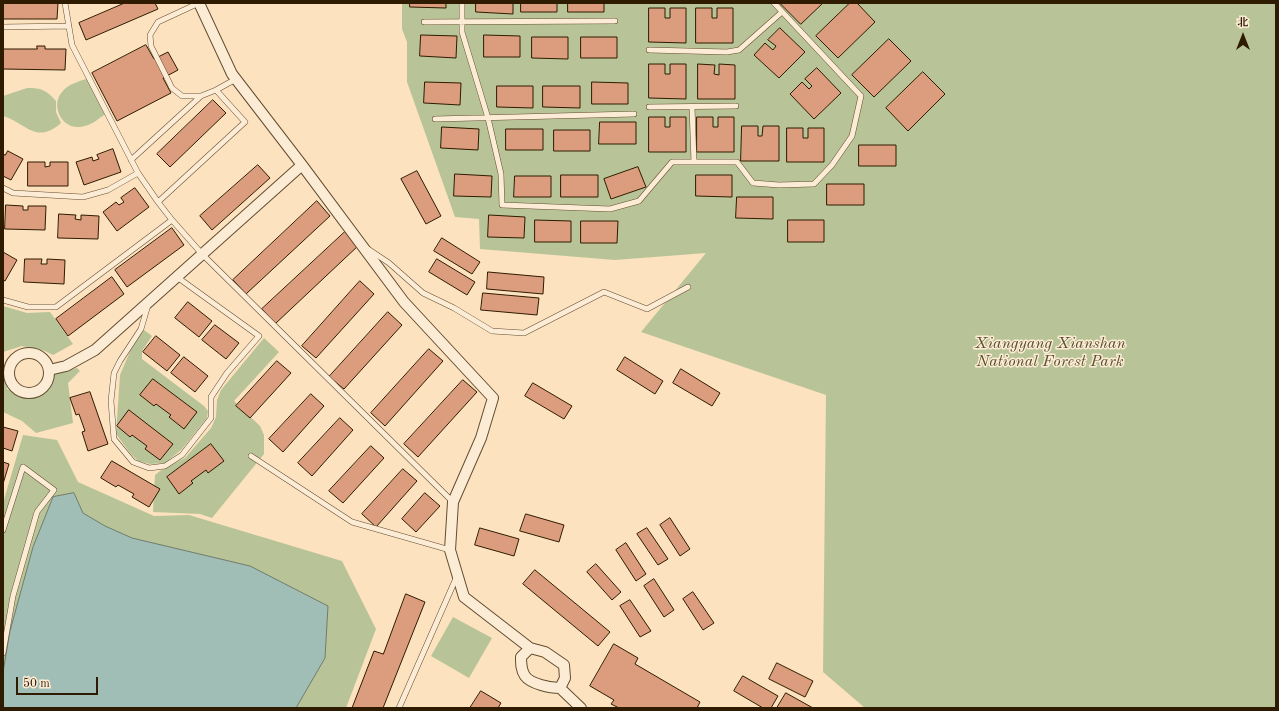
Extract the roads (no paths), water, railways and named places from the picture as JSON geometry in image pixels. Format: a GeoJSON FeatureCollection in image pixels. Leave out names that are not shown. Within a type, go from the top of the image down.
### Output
{"type":"FeatureCollection","features":[{"type":"Feature","properties":{"kind":"street"},"geometry":{"type":"LineString","coordinates":[[199,3],[232,74],[404,302],[493,398],[481,438],[453,502],[450,550],[464,597],[530,648],[546,652],[564,665],[565,678],[560,688]]}},
{"type":"Feature","properties":{"kind":"street"},"geometry":{"type":"LineString","coordinates":[[49,370],[66,366],[95,350],[302,165]]}},
{"type":"Feature","properties":{"kind":"street"},"geometry":{"type":"LineString","coordinates":[[26,353],[38,355],[47,364],[49,370],[49,377],[42,389],[28,393],[21,392],[15,388],[6,374],[15,358],[26,353]]}},
{"type":"Feature","properties":{"kind":"street"},"geometry":{"type":"LineString","coordinates":[[530,648],[521,657],[521,668],[525,677],[550,688],[560,688],[581,708]]}},
{"type":"Feature","properties":{"kind":"lane"},"geometry":{"type":"LineString","coordinates":[[65,3],[72,45],[138,173],[158,202],[202,254],[453,502]]}},
{"type":"Feature","properties":{"kind":"lane"},"geometry":{"type":"LineString","coordinates":[[199,3],[158,22],[150,35],[151,46],[172,88],[182,96],[201,96]]}},
{"type":"Feature","properties":{"kind":"lane"},"geometry":{"type":"LineString","coordinates":[[462,3],[462,32],[488,118],[501,174],[502,205],[610,209],[639,200],[672,162],[737,162],[753,183],[779,185],[814,184],[832,165],[852,136],[861,96],[774,3]]}},
{"type":"Feature","properties":{"kind":"lane"},"geometry":{"type":"LineString","coordinates":[[649,50],[727,52],[739,50],[782,12]]}},
{"type":"Feature","properties":{"kind":"lane"},"geometry":{"type":"LineString","coordinates":[[424,22],[615,21]]}},
{"type":"Feature","properties":{"kind":"lane"},"geometry":{"type":"LineString","coordinates":[[3,27],[69,26]]}},
{"type":"Feature","properties":{"kind":"lane"},"geometry":{"type":"LineString","coordinates":[[131,160],[201,96],[236,79]]}},
{"type":"Feature","properties":{"kind":"lane"},"geometry":{"type":"LineString","coordinates":[[158,202],[245,122],[216,90]]}},
{"type":"Feature","properties":{"kind":"lane"},"geometry":{"type":"LineString","coordinates":[[649,107],[736,106]]}},
{"type":"Feature","properties":{"kind":"lane"},"geometry":{"type":"LineString","coordinates":[[692,107],[694,162]]}},
{"type":"Feature","properties":{"kind":"lane"},"geometry":{"type":"LineString","coordinates":[[435,120],[634,114]]}},
{"type":"Feature","properties":{"kind":"lane"},"geometry":{"type":"LineString","coordinates":[[3,188],[13,193],[83,197],[108,190],[138,173]]}},
{"type":"Feature","properties":{"kind":"lane"},"geometry":{"type":"LineString","coordinates":[[3,300],[28,307],[56,307],[172,220]]}},
{"type":"Feature","properties":{"kind":"lane"},"geometry":{"type":"LineString","coordinates":[[361,244],[389,263],[423,293],[454,308],[492,331],[524,333],[604,292],[647,309],[688,287]]}},
{"type":"Feature","properties":{"kind":"lane"},"geometry":{"type":"LineString","coordinates":[[149,302],[142,329],[114,372],[111,401],[114,439],[133,462],[149,468],[165,466],[182,455],[211,418],[211,397],[227,374],[259,336],[177,277]]}},
{"type":"Feature","properties":{"kind":"lane"},"geometry":{"type":"LineString","coordinates":[[251,456],[352,522],[450,550]]}},
{"type":"Feature","properties":{"kind":"lane"},"geometry":{"type":"LineString","coordinates":[[3,530],[22,467],[54,490],[37,512],[13,596],[3,653]]}},
{"type":"Feature","properties":{"kind":"lane"},"geometry":{"type":"LineString","coordinates":[[399,708],[457,576]]}},
{"type":"Feature","properties":{"kind":"water"},"geometry":{"type":"Polygon","coordinates":[[[74,493],[83,513],[105,526],[132,538],[250,566],[328,606],[325,658],[296,708],[3,708],[3,672],[10,631],[33,547],[53,497],[74,493]]]}},
{"type":"Feature","properties":{"kind":"park label","name":"Xiangyang Xianshan National Forest Park"},"geometry":{"type":"Point","coordinates":[1050,353]}}]}
